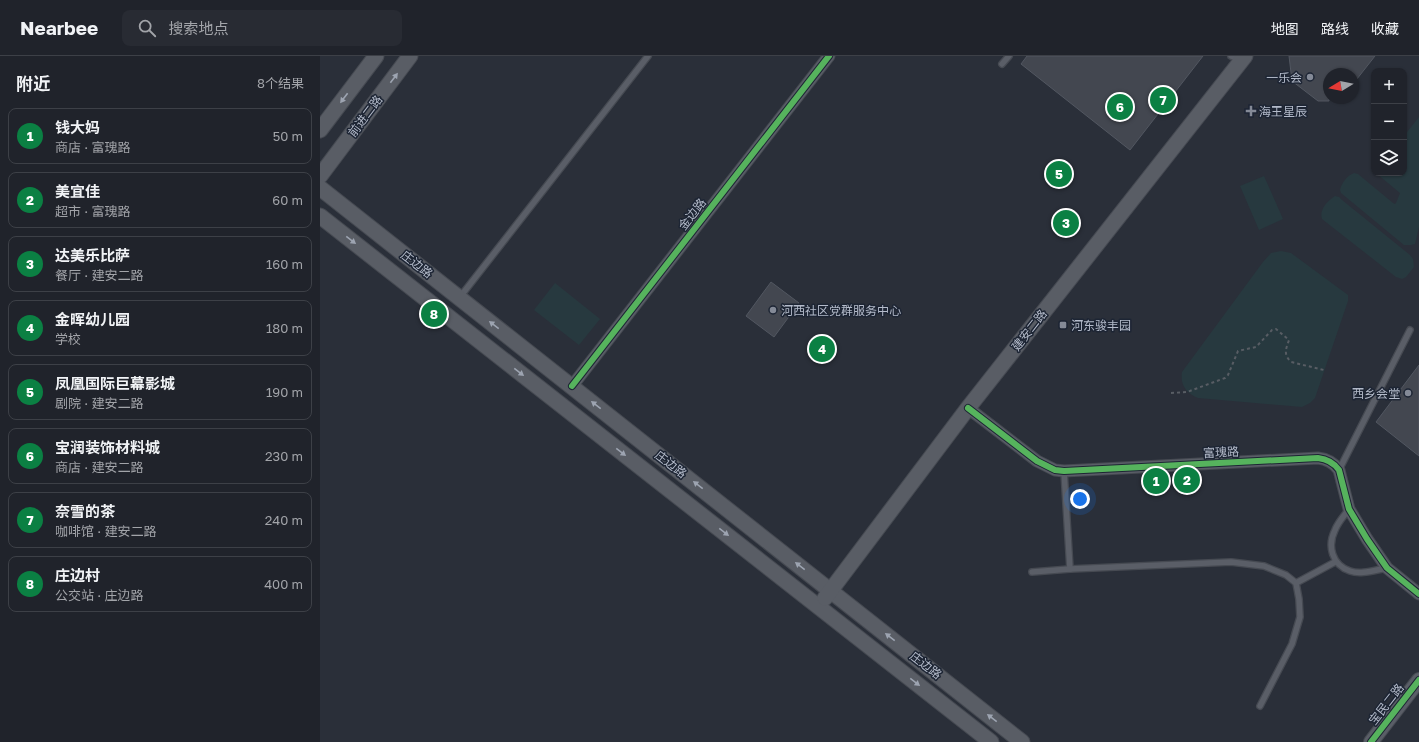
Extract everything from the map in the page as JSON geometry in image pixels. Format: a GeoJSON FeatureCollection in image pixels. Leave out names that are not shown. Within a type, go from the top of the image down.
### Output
{"type":"FeatureCollection","features":[{"type":"Feature","properties":{"kind":"main road"},"geometry":{"type":"LineString","coordinates":[[320,130],[376,56]]}},
{"type":"Feature","properties":{"kind":"main road","name":"前进二路"},"geometry":{"type":"LineString","coordinates":[[320,176],[410,56]]}},
{"type":"Feature","properties":{"kind":"main road","name":"建安二路"},"geometry":{"type":"LineString","coordinates":[[818,606],[968,408],[1239,57]]}},
{"type":"Feature","properties":{"kind":"main road","name":"庄边路"},"geometry":{"type":"LineString","coordinates":[[320,188],[1022,742]]}},
{"type":"Feature","properties":{"kind":"main road","name":"庄边路"},"geometry":{"type":"LineString","coordinates":[[320,216],[991,742]]}},
{"type":"Feature","properties":{"kind":"street","name":"金边路"},"geometry":{"type":"LineString","coordinates":[[572,386],[829,56]]}},
{"type":"Feature","properties":{"kind":"street","name":"富瑰路"},"geometry":{"type":"LineString","coordinates":[[968,408],[1037,462],[1055,470],[1064,471],[1318,458],[1324,459],[1336,465],[1339,470]]}},
{"type":"Feature","properties":{"kind":"street"},"geometry":{"type":"LineString","coordinates":[[1339,470],[1349,509],[1367,539],[1387,568],[1419,594]]}},
{"type":"Feature","properties":{"kind":"street","name":"宝民二路"},"geometry":{"type":"LineString","coordinates":[[1371,742],[1419,680]]}},
{"type":"Feature","properties":{"kind":"lane"},"geometry":{"type":"LineString","coordinates":[[460,298],[648,56]]}},
{"type":"Feature","properties":{"kind":"lane"},"geometry":{"type":"LineString","coordinates":[[1002,64],[1009,56]]}},
{"type":"Feature","properties":{"kind":"lane"},"geometry":{"type":"LineString","coordinates":[[1339,470],[1410,330]]}},
{"type":"Feature","properties":{"kind":"lane"},"geometry":{"type":"LineString","coordinates":[[1064,471],[1070,568]]}},
{"type":"Feature","properties":{"kind":"lane"},"geometry":{"type":"LineString","coordinates":[[1349,509],[1334,530],[1331,541],[1335,562],[1341,567],[1351,571],[1363,572],[1387,568]]}},
{"type":"Feature","properties":{"kind":"lane"},"geometry":{"type":"LineString","coordinates":[[1032,572],[1070,568],[1231,562],[1264,566],[1286,575],[1296,583],[1300,618],[1292,644],[1260,706]]}},
{"type":"Feature","properties":{"kind":"lane"},"geometry":{"type":"LineString","coordinates":[[1296,583],[1335,562]]}},
{"type":"Feature","properties":{"kind":"path"},"geometry":{"type":"LineString","coordinates":[[1171,393],[1187,392],[1225,378],[1228,375],[1238,351],[1256,347],[1272,330],[1276,329],[1289,340],[1285,348],[1289,359],[1292,362],[1324,370]]}},
{"type":"Feature","properties":{"kind":"shaded area"},"geometry":{"type":"Polygon","coordinates":[[[1419,117],[1419,227],[1415,244],[1411,245],[1404,245],[1341,193],[1340,190],[1343,182],[1351,174],[1358,174],[1395,204],[1400,193],[1380,176],[1407,176],[1407,132],[1419,117]]]}},
{"type":"Feature","properties":{"kind":"shaded area"},"geometry":{"type":"Polygon","coordinates":[[[1264,176],[1283,219],[1259,230],[1240,186],[1264,176]]]}},
{"type":"Feature","properties":{"kind":"shaded area"},"geometry":{"type":"Polygon","coordinates":[[[1335,196],[1339,197],[1410,255],[1413,259],[1414,267],[1406,277],[1402,279],[1396,277],[1322,219],[1321,216],[1324,206],[1335,196]]]}},
{"type":"Feature","properties":{"kind":"shaded area"},"geometry":{"type":"Polygon","coordinates":[[[1281,251],[1291,253],[1348,295],[1348,301],[1315,398],[1310,403],[1302,407],[1198,398],[1190,394],[1183,385],[1182,372],[1263,262],[1271,253],[1281,251]]]}},
{"type":"Feature","properties":{"kind":"shaded area"},"geometry":{"type":"Polygon","coordinates":[[[555,283],[600,319],[579,345],[534,310],[555,283]]]}},
{"type":"Feature","properties":{"kind":"building"},"geometry":{"type":"Polygon","coordinates":[[[1027,56],[1203,56],[1130,150],[1021,64],[1027,56]]]}},
{"type":"Feature","properties":{"kind":"building","name":"一乐会"},"geometry":{"type":"Polygon","coordinates":[[[1289,56],[1375,56],[1359,76],[1359,68],[1323,68],[1323,101],[1318,101],[1292,81],[1289,56]]]}},
{"type":"Feature","properties":{"kind":"building","name":"河西社区党群服务中心"},"geometry":{"type":"Polygon","coordinates":[[[771,282],[799,303],[774,337],[746,316],[771,282]]]}},
{"type":"Feature","properties":{"kind":"building","name":"西乡会堂"},"geometry":{"type":"Polygon","coordinates":[[[1419,365],[1419,456],[1376,422],[1419,365]]]}},
{"type":"Feature","properties":{"kind":"cycle path"},"geometry":{"type":"LineString","coordinates":[[572,386],[829,56]]}},
{"type":"Feature","properties":{"kind":"cycle path"},"geometry":{"type":"LineString","coordinates":[[968,408],[1037,461],[1055,470],[1064,471],[1318,458],[1327,460],[1333,463],[1339,470],[1349,509],[1367,539],[1387,568],[1419,594]]}},
{"type":"Feature","properties":{"kind":"cycle path"},"geometry":{"type":"LineString","coordinates":[[1371,742],[1419,680]]}},
{"type":"Feature","properties":{"kind":"place","name":"一乐会"},"geometry":{"type":"Point","coordinates":[1310,77]}},
{"type":"Feature","properties":{"kind":"place","name":"奈雪的茶"},"geometry":{"type":"Point","coordinates":[1163,100]}},
{"type":"Feature","properties":{"kind":"place","name":"宝润装饰材料城"},"geometry":{"type":"Point","coordinates":[1120,107]}},
{"type":"Feature","properties":{"kind":"place","name":"海王星辰"},"geometry":{"type":"Point","coordinates":[1251,111]}},
{"type":"Feature","properties":{"kind":"place","name":"凤凰国际巨幕影城"},"geometry":{"type":"Point","coordinates":[1059,174]}},
{"type":"Feature","properties":{"kind":"place","name":"达美乐比萨"},"geometry":{"type":"Point","coordinates":[1066,223]}},
{"type":"Feature","properties":{"kind":"place","name":"河西社区党群服务中心"},"geometry":{"type":"Point","coordinates":[773,310]}},
{"type":"Feature","properties":{"kind":"place","name":"庄边村"},"geometry":{"type":"Point","coordinates":[434,314]}},
{"type":"Feature","properties":{"kind":"place","name":"河东骏丰园"},"geometry":{"type":"Point","coordinates":[1063,325]}},
{"type":"Feature","properties":{"kind":"place","name":"金晖幼儿园"},"geometry":{"type":"Point","coordinates":[822,349]}},
{"type":"Feature","properties":{"kind":"place","name":"西乡会堂"},"geometry":{"type":"Point","coordinates":[1408,393]}},
{"type":"Feature","properties":{"kind":"place","name":"美宜佳"},"geometry":{"type":"Point","coordinates":[1187,480]}},
{"type":"Feature","properties":{"kind":"place","name":"钱大妈"},"geometry":{"type":"Point","coordinates":[1156,481]}}]}
